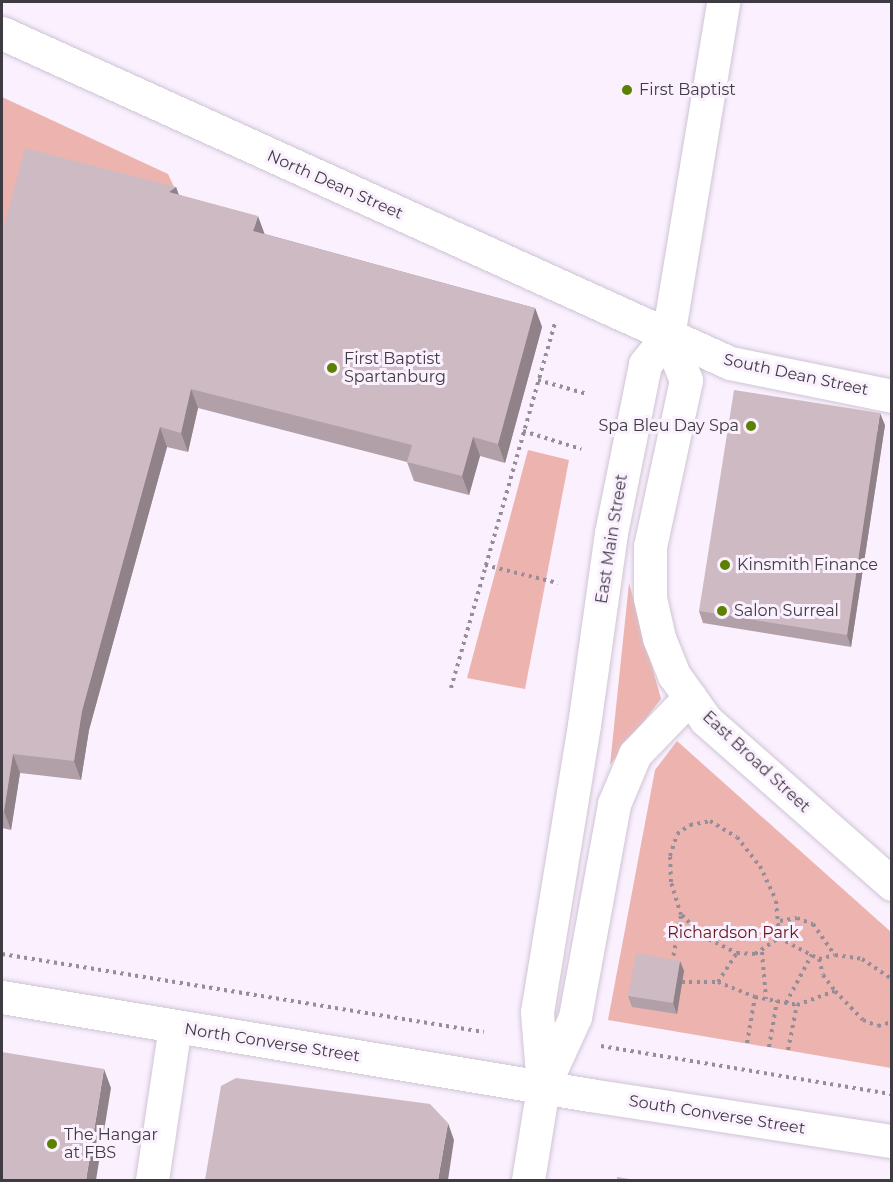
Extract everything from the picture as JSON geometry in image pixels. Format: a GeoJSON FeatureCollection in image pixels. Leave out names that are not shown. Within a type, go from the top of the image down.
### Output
{"type":"FeatureCollection","features":[{"type":"Feature","properties":{"kind":"street"},"geometry":{"type":"LineString","coordinates":[[668,336],[723,2]]}},
{"type":"Feature","properties":{"kind":"street","name":"North Dean Street"},"geometry":{"type":"LineString","coordinates":[[2,33],[668,336]]}},
{"type":"Feature","properties":{"kind":"street","name":"South Dean Street"},"geometry":{"type":"LineString","coordinates":[[668,336],[730,363],[891,396]]}},
{"type":"Feature","properties":{"kind":"street","name":"East Broad Street"},"geometry":{"type":"LineString","coordinates":[[668,336],[686,380],[650,546],[650,598],[658,638],[674,675],[724,738],[891,884]]}},
{"type":"Feature","properties":{"kind":"street","name":"East Main Street"},"geometry":{"type":"LineString","coordinates":[[528,1180],[543,1087],[537,1012],[584,725],[610,533],[645,364],[668,336]]}},
{"type":"Feature","properties":{"kind":"street","name":"East Main Street"},"geometry":{"type":"LineString","coordinates":[[543,1087],[575,1017],[614,804],[635,754],[690,697]]}},
{"type":"Feature","properties":{"kind":"street","name":"North Converse Street"},"geometry":{"type":"LineString","coordinates":[[2,997],[543,1087]]}},
{"type":"Feature","properties":{"kind":"street"},"geometry":{"type":"LineString","coordinates":[[152,1180],[175,1027]]}},
{"type":"Feature","properties":{"kind":"street","name":"South Converse Street"},"geometry":{"type":"LineString","coordinates":[[543,1087],[891,1141]]}},
{"type":"Feature","properties":{"kind":"path"},"geometry":{"type":"LineString","coordinates":[[451,688],[555,320]]}},
{"type":"Feature","properties":{"kind":"path"},"geometry":{"type":"LineString","coordinates":[[538,380],[587,394]]}},
{"type":"Feature","properties":{"kind":"path"},"geometry":{"type":"LineString","coordinates":[[523,431],[581,448]]}},
{"type":"Feature","properties":{"kind":"path"},"geometry":{"type":"LineString","coordinates":[[485,565],[558,583]]}},
{"type":"Feature","properties":{"kind":"path"},"geometry":{"type":"LineString","coordinates":[[671,969],[681,915],[671,882],[670,856],[677,834],[690,825],[710,820],[737,837],[760,866],[777,901],[780,921],[779,938],[762,952],[737,953],[702,936],[681,915]]}},
{"type":"Feature","properties":{"kind":"path"},"geometry":{"type":"LineString","coordinates":[[780,921],[797,918],[813,924],[835,955]]}},
{"type":"Feature","properties":{"kind":"path"},"geometry":{"type":"LineString","coordinates":[[779,938],[819,959],[823,975],[863,1020],[878,1026],[891,1022]]}},
{"type":"Feature","properties":{"kind":"path"},"geometry":{"type":"LineString","coordinates":[[762,952],[766,999]]}},
{"type":"Feature","properties":{"kind":"path"},"geometry":{"type":"LineString","coordinates":[[718,982],[737,953]]}},
{"type":"Feature","properties":{"kind":"path"},"geometry":{"type":"LineString","coordinates":[[2,954],[484,1032]]}},
{"type":"Feature","properties":{"kind":"path"},"geometry":{"type":"LineString","coordinates":[[786,1003],[812,954]]}},
{"type":"Feature","properties":{"kind":"path"},"geometry":{"type":"LineString","coordinates":[[819,959],[835,955],[862,959],[891,979]]}},
{"type":"Feature","properties":{"kind":"path"},"geometry":{"type":"LineString","coordinates":[[682,982],[718,982],[755,997],[796,1005],[835,991]]}},
{"type":"Feature","properties":{"kind":"path"},"geometry":{"type":"LineString","coordinates":[[747,1043],[755,997]]}},
{"type":"Feature","properties":{"kind":"path"},"geometry":{"type":"LineString","coordinates":[[769,1047],[777,1001]]}},
{"type":"Feature","properties":{"kind":"path"},"geometry":{"type":"LineString","coordinates":[[788,1050],[796,1005]]}},
{"type":"Feature","properties":{"kind":"path"},"geometry":{"type":"LineString","coordinates":[[601,1046],[891,1094]]}},
{"type":"Feature","properties":{"kind":"green space"},"geometry":{"type":"Polygon","coordinates":[[[2,97],[168,174],[183,206],[2,278],[2,97]]]}},
{"type":"Feature","properties":{"kind":"green space"},"geometry":{"type":"Polygon","coordinates":[[[528,450],[569,460],[525,689],[467,678],[528,450]]]}},
{"type":"Feature","properties":{"kind":"green space"},"geometry":{"type":"Polygon","coordinates":[[[629,583],[661,699],[610,765],[629,583]]]}},
{"type":"Feature","properties":{"kind":"green space","name":"Richardson Park"},"geometry":{"type":"Polygon","coordinates":[[[677,741],[891,932],[891,1068],[608,1020],[655,770],[677,741]]]}},
{"type":"Feature","properties":{"kind":"building"},"geometry":{"type":"Polygon","coordinates":[[[25,148],[176,187],[169,192],[258,216],[253,231],[535,308],[498,444],[473,437],[462,476],[407,462],[412,445],[191,389],[181,433],[160,427],[82,711],[74,761],[13,754],[4,811],[2,810],[2,233],[25,148]]]}},
{"type":"Feature","properties":{"kind":"building"},"geometry":{"type":"Polygon","coordinates":[[[734,390],[880,413],[847,635],[699,611],[734,390]]]}},
{"type":"Feature","properties":{"kind":"building"},"geometry":{"type":"Polygon","coordinates":[[[636,953],[680,961],[673,1003],[628,996],[636,953]]]}},
{"type":"Feature","properties":{"kind":"building","name":"The Hangar at FBS"},"geometry":{"type":"Polygon","coordinates":[[[2,1052],[104,1069],[86,1180],[2,1180],[2,1052]]]}},
{"type":"Feature","properties":{"kind":"building"},"geometry":{"type":"Polygon","coordinates":[[[236,1078],[430,1104],[448,1123],[438,1180],[205,1180],[221,1086],[236,1078]]]}},
{"type":"Feature","properties":{"kind":"building"},"geometry":{"type":"Polygon","coordinates":[[[617,1177],[636,1180],[617,1180],[617,1177]]]}},
{"type":"Feature","properties":{"kind":"place","name":"First Baptist"},"geometry":{"type":"Point","coordinates":[627,90]}},
{"type":"Feature","properties":{"kind":"place","name":"First Baptist Spartanburg"},"geometry":{"type":"Point","coordinates":[332,368]}},
{"type":"Feature","properties":{"kind":"place","name":"Spa Bleu Day Spa"},"geometry":{"type":"Point","coordinates":[751,426]}},
{"type":"Feature","properties":{"kind":"place","name":"Kinsmith Finance"},"geometry":{"type":"Point","coordinates":[725,565]}},
{"type":"Feature","properties":{"kind":"place","name":"Salon Surreal"},"geometry":{"type":"Point","coordinates":[722,611]}},
{"type":"Feature","properties":{"kind":"place","name":"The Hangar at FBS"},"geometry":{"type":"Point","coordinates":[52,1144]}}]}
